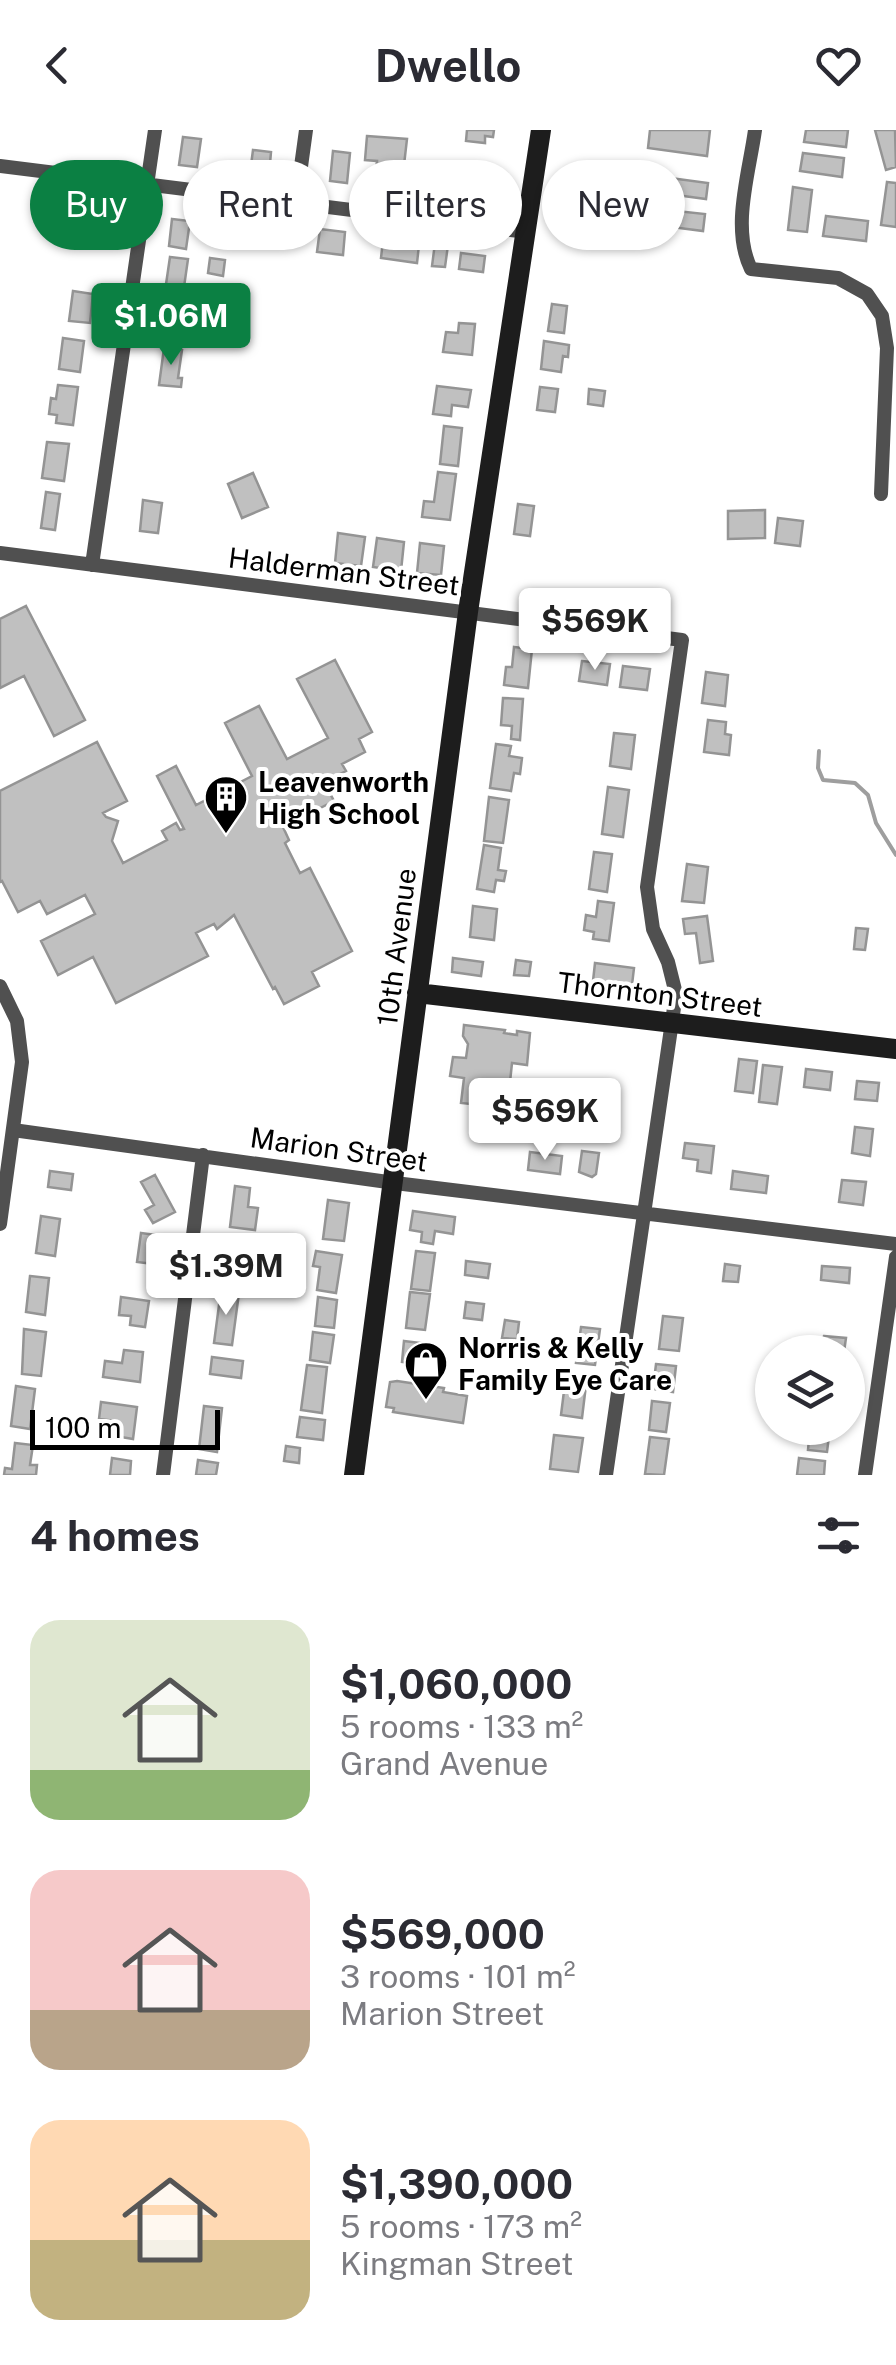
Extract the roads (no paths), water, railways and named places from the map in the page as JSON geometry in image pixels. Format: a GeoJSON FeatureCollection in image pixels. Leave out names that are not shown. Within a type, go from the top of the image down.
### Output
{"type":"FeatureCollection","features":[{"type":"Feature","properties":{"kind":"street"},"geometry":{"type":"LineString","coordinates":[[151,160],[156,130]]}},
{"type":"Feature","properties":{"kind":"street"},"geometry":{"type":"LineString","coordinates":[[302,160],[306,130]]}},
{"type":"Feature","properties":{"kind":"street","name":"10th Avenue"},"geometry":{"type":"LineString","coordinates":[[354,1475],[468,612],[541,130]]}},
{"type":"Feature","properties":{"kind":"street"},"geometry":{"type":"LineString","coordinates":[[755,130],[741,231],[752,269],[838,278],[868,294],[882,316],[888,348],[881,494]]}},
{"type":"Feature","properties":{"kind":"street"},"geometry":{"type":"LineString","coordinates":[[0,166],[30,170]]}},
{"type":"Feature","properties":{"kind":"street"},"geometry":{"type":"LineString","coordinates":[[329,207],[527,232]]}},
{"type":"Feature","properties":{"kind":"street"},"geometry":{"type":"LineString","coordinates":[[92,565],[138,250]]}},
{"type":"Feature","properties":{"kind":"street","name":"Halderman Street"},"geometry":{"type":"LineString","coordinates":[[0,553],[682,640],[647,887],[654,929],[676,994],[672,1023]]}},
{"type":"Feature","properties":{"kind":"street"},"geometry":{"type":"LineString","coordinates":[[0,986],[21,1040],[21,1081],[0,1224]]}},
{"type":"Feature","properties":{"kind":"street","name":"Thornton Street"},"geometry":{"type":"LineString","coordinates":[[417,993],[896,1049]]}},
{"type":"Feature","properties":{"kind":"street"},"geometry":{"type":"LineString","coordinates":[[606,1475],[672,1023]]}},
{"type":"Feature","properties":{"kind":"street","name":"Marion Street"},"geometry":{"type":"LineString","coordinates":[[14,1130],[395,1183],[896,1244]]}},
{"type":"Feature","properties":{"kind":"street"},"geometry":{"type":"LineString","coordinates":[[163,1475],[203,1155]]}},
{"type":"Feature","properties":{"kind":"street"},"geometry":{"type":"LineString","coordinates":[[865,1475],[896,1257]]}},
{"type":"Feature","properties":{"kind":"waterway"},"geometry":{"type":"LineString","coordinates":[[819,751],[818,768],[823,780],[855,783],[868,795],[876,823],[896,855]]}},
{"type":"Feature","properties":{"kind":"place","name":"Leavenworth High School"},"geometry":{"type":"Point","coordinates":[226,835]}},
{"type":"Feature","properties":{"kind":"place","name":"Norris & Kelly Family Eye Care"},"geometry":{"type":"Point","coordinates":[426,1401]}}]}
